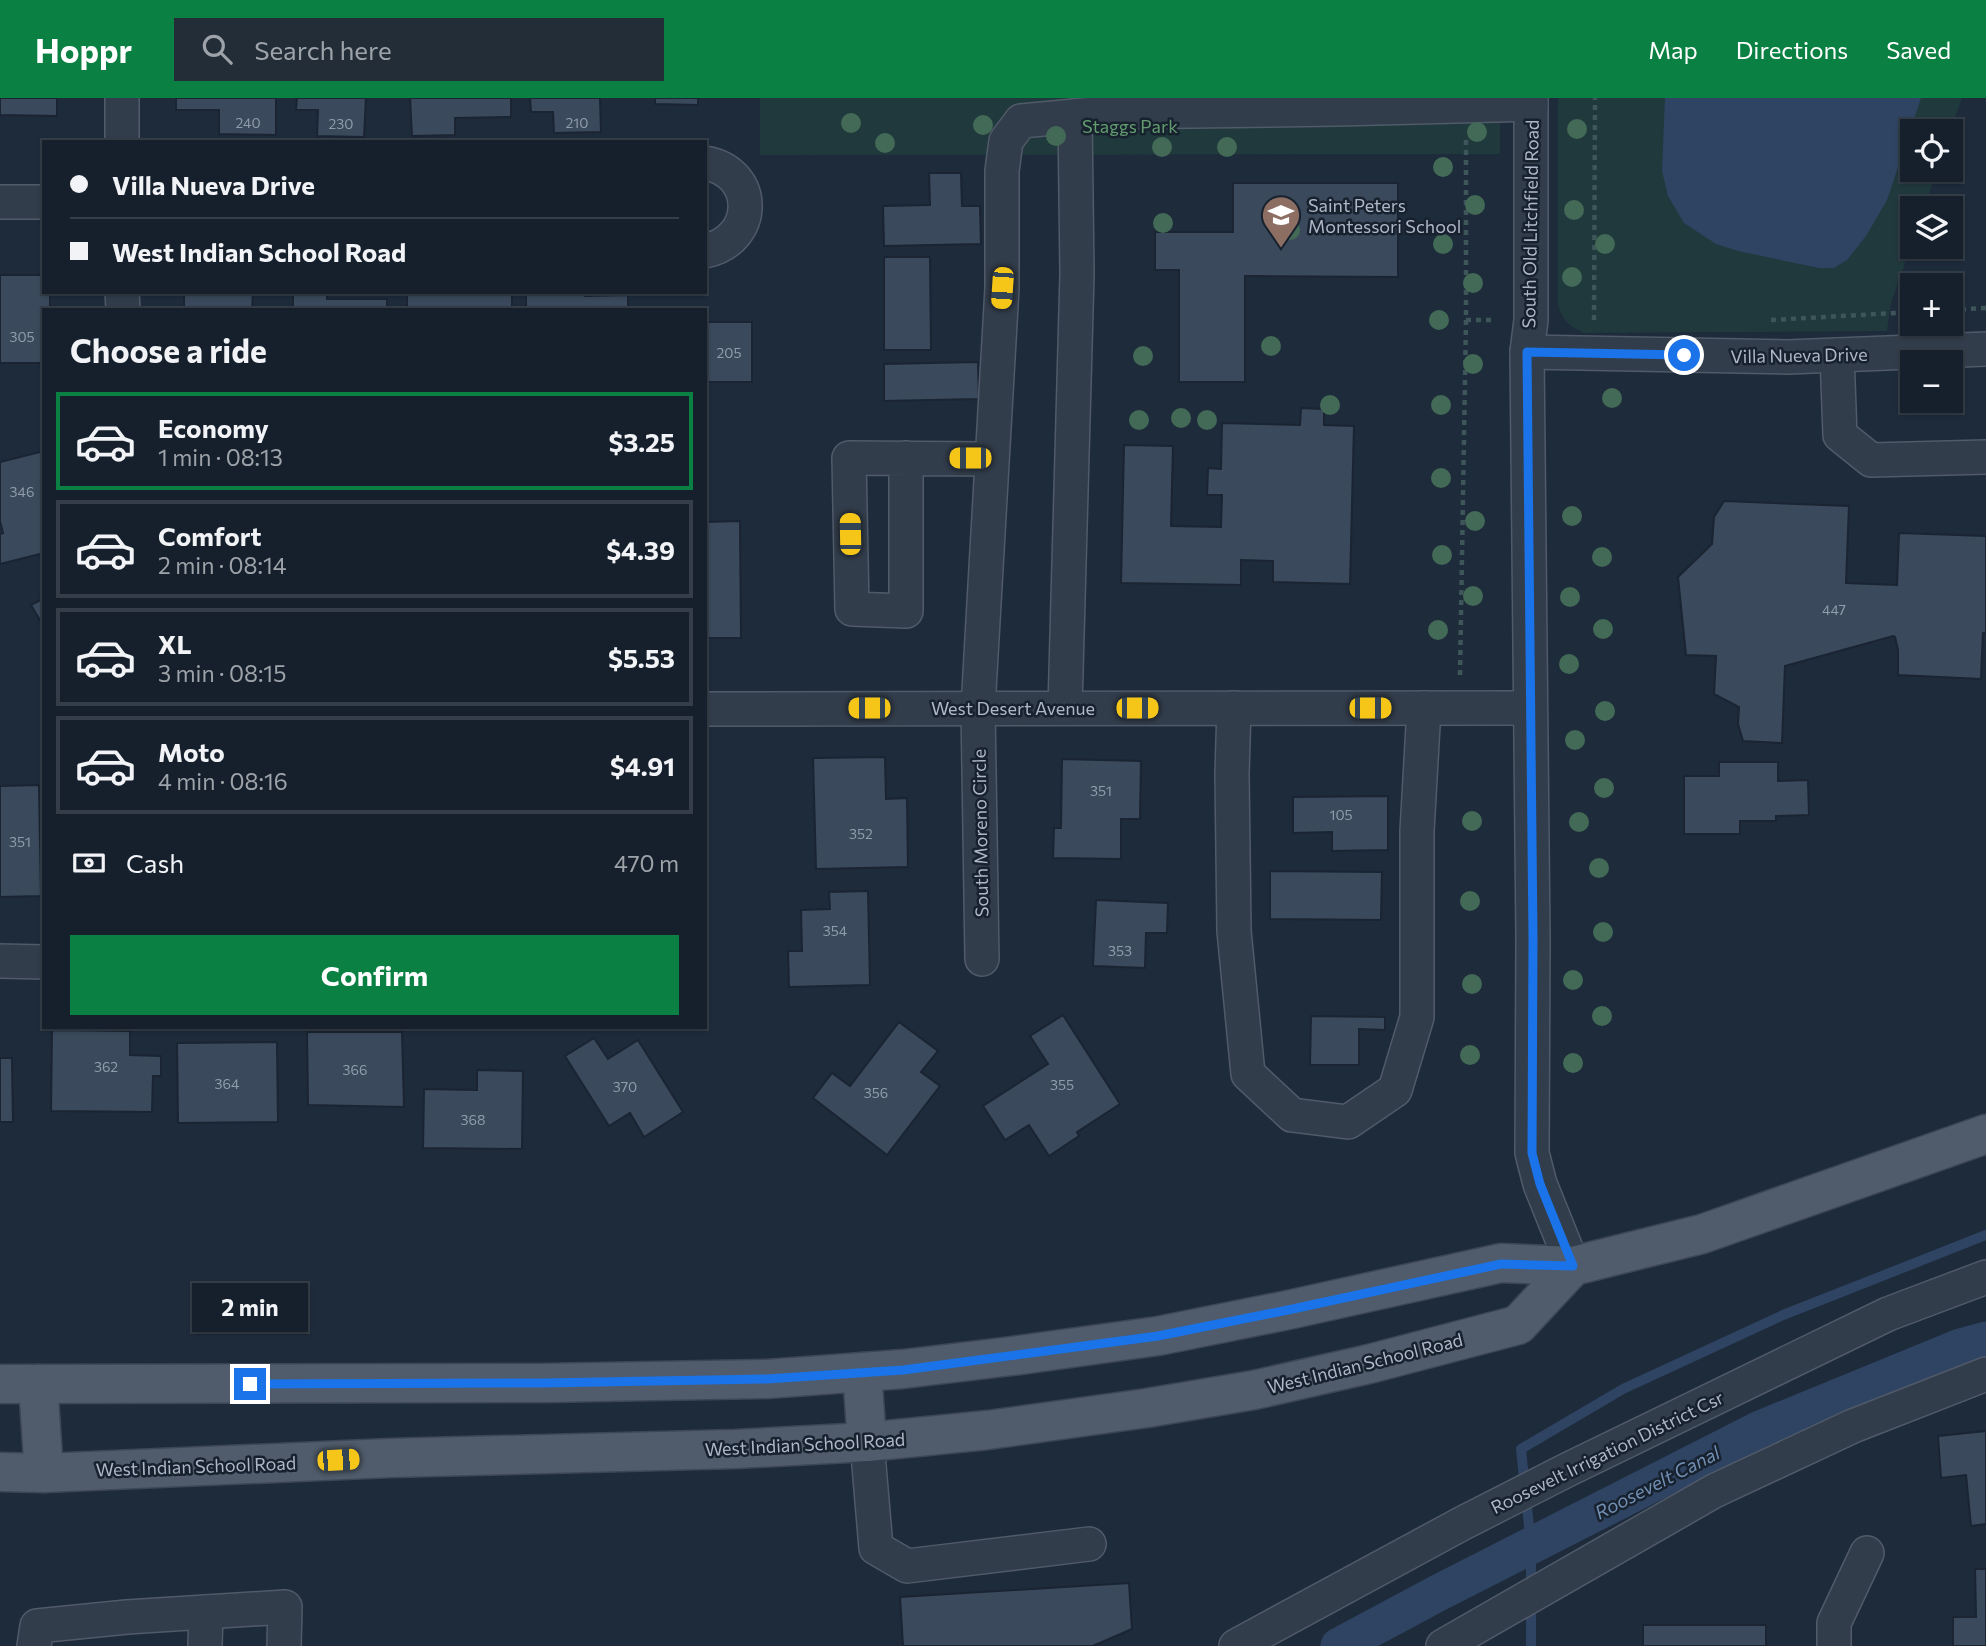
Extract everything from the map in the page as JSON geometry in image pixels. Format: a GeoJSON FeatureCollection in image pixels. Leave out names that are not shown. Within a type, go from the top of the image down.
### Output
{"type":"FeatureCollection","features":[{"type":"Feature","properties":{"kind":"main road"},"geometry":{"type":"LineString","coordinates":[[0,1384],[543,1383],[767,1379],[903,1370],[1158,1336],[1501,1264],[1573,1266],[1702,1234],[1986,1134]]}},
{"type":"Feature","properties":{"kind":"main road","name":"West Indian School Road"},"geometry":{"type":"LineString","coordinates":[[0,1472],[44,1473],[390,1458],[736,1449],[867,1442],[988,1430],[1254,1390],[1369,1364],[1518,1325],[1573,1266]]}},
{"type":"Feature","properties":{"kind":"main road"},"geometry":{"type":"LineString","coordinates":[[862,1372],[867,1442]]}},
{"type":"Feature","properties":{"kind":"main road"},"geometry":{"type":"LineString","coordinates":[[38,1384],[44,1473]]}},
{"type":"Feature","properties":{"kind":"street"},"geometry":{"type":"LineString","coordinates":[[122,98],[122,140]]}},
{"type":"Feature","properties":{"kind":"street","name":"South Moreno Circle"},"geometry":{"type":"LineString","coordinates":[[982,958],[978,708],[1002,288],[1002,172],[1006,141],[1021,121],[1113,112],[1338,109],[1531,101]]}},
{"type":"Feature","properties":{"kind":"street","name":"South Old Litchfield Road"},"geometry":{"type":"LineString","coordinates":[[1531,101],[1531,320],[1527,352],[1533,939],[1532,1153],[1540,1184],[1573,1266]]}},
{"type":"Feature","properties":{"kind":"street"},"geometry":{"type":"LineString","coordinates":[[1065,708],[1077,274],[1075,116]]}},
{"type":"Feature","properties":{"kind":"street"},"geometry":{"type":"LineString","coordinates":[[707,163],[716,164],[733,175],[743,191],[745,215],[736,236],[719,248],[707,251]]}},
{"type":"Feature","properties":{"kind":"street"},"geometry":{"type":"LineString","coordinates":[[0,202],[42,202]]}},
{"type":"Feature","properties":{"kind":"street","name":"Villa Nueva Drive"},"geometry":{"type":"LineString","coordinates":[[1527,352],[1788,357],[1986,349]]}},
{"type":"Feature","properties":{"kind":"street"},"geometry":{"type":"LineString","coordinates":[[1837,355],[1840,435],[1871,460],[1986,457]]}},
{"type":"Feature","properties":{"kind":"street"},"geometry":{"type":"LineString","coordinates":[[906,458],[906,611],[852,609],[849,458],[906,458],[991,459]]}},
{"type":"Feature","properties":{"kind":"street"},"geometry":{"type":"LineString","coordinates":[[1234,708],[1234,931],[1248,1074],[1292,1115],[1348,1122],[1395,1090],[1417,1017],[1417,831],[1424,708]]}},
{"type":"Feature","properties":{"kind":"street","name":"West Desert Avenue"},"geometry":{"type":"LineString","coordinates":[[707,709],[1530,708]]}},
{"type":"Feature","properties":{"kind":"street"},"geometry":{"type":"LineString","coordinates":[[0,961],[42,962]]}},
{"type":"Feature","properties":{"kind":"street","name":"Roosevelt Irrigation District Csr"},"geometry":{"type":"LineString","coordinates":[[1236,1646],[1567,1470],[1888,1314],[1986,1277]]}},
{"type":"Feature","properties":{"kind":"street"},"geometry":{"type":"LineString","coordinates":[[1443,1646],[1714,1492],[1853,1426],[1986,1374]]}},
{"type":"Feature","properties":{"kind":"street"},"geometry":{"type":"LineString","coordinates":[[867,1442],[876,1548],[907,1566],[1089,1544]]}},
{"type":"Feature","properties":{"kind":"street"},"geometry":{"type":"LineString","coordinates":[[1834,1646],[1833,1623],[1867,1553]]}},
{"type":"Feature","properties":{"kind":"street"},"geometry":{"type":"LineString","coordinates":[[34,1646],[37,1626],[285,1606],[284,1646]]}},
{"type":"Feature","properties":{"kind":"street"},"geometry":{"type":"LineString","coordinates":[[205,1646],[206,1612]]}},
{"type":"Feature","properties":{"kind":"path"},"geometry":{"type":"LineString","coordinates":[[1594,321],[1595,98]]}},
{"type":"Feature","properties":{"kind":"path"},"geometry":{"type":"LineString","coordinates":[[1460,708],[1466,320],[1466,105]]}},
{"type":"Feature","properties":{"kind":"path"},"geometry":{"type":"LineString","coordinates":[[1963,309],[1986,308]]}},
{"type":"Feature","properties":{"kind":"green space","name":"Staggs Park"},"geometry":{"type":"Polygon","coordinates":[[[760,98],[1500,98],[1500,154],[760,155],[760,98]]]}},
{"type":"Feature","properties":{"kind":"green space"},"geometry":{"type":"Polygon","coordinates":[[[1558,98],[1962,98],[1954,119],[1900,119],[1900,182],[1933,182],[1928,196],[1900,196],[1900,259],[1906,259],[1891,303],[1887,331],[1584,333],[1567,322],[1558,305],[1558,98]]]}},
{"type":"Feature","properties":{"kind":"water"},"geometry":{"type":"Polygon","coordinates":[[[1665,98],[1921,98],[1914,119],[1900,119],[1900,161],[1887,200],[1866,236],[1847,260],[1834,268],[1819,268],[1716,244],[1684,223],[1668,196],[1662,171],[1665,98]]]}},
{"type":"Feature","properties":{"kind":"building"},"geometry":{"type":"Polygon","coordinates":[[[0,98],[57,98],[57,116],[0,115],[0,98]]]}},
{"type":"Feature","properties":{"kind":"building"},"geometry":{"type":"Polygon","coordinates":[[[176,98],[276,98],[276,135],[219,134],[219,110],[176,110],[176,98]]]}},
{"type":"Feature","properties":{"kind":"building"},"geometry":{"type":"Polygon","coordinates":[[[297,98],[366,98],[364,137],[317,136],[318,110],[296,110],[297,98]]]}},
{"type":"Feature","properties":{"kind":"building"},"geometry":{"type":"Polygon","coordinates":[[[410,98],[511,98],[511,117],[455,118],[455,135],[412,136],[410,98]]]}},
{"type":"Feature","properties":{"kind":"building"},"geometry":{"type":"Polygon","coordinates":[[[530,98],[600,98],[601,132],[554,133],[553,112],[531,112],[530,98]]]}},
{"type":"Feature","properties":{"kind":"building"},"geometry":{"type":"Polygon","coordinates":[[[655,98],[698,98],[698,105],[655,104],[655,98]]]}},
{"type":"Feature","properties":{"kind":"building"},"geometry":{"type":"Polygon","coordinates":[[[929,173],[961,173],[962,206],[980,206],[981,244],[884,246],[883,206],[930,205],[929,173]]]}},
{"type":"Feature","properties":{"kind":"building"},"geometry":{"type":"Polygon","coordinates":[[[1233,183],[1398,183],[1398,277],[1245,276],[1245,382],[1179,382],[1179,270],[1155,270],[1155,232],[1233,232],[1233,183]]]}},
{"type":"Feature","properties":{"kind":"building"},"geometry":{"type":"Polygon","coordinates":[[[884,257],[930,257],[931,350],[884,350],[884,257]]]}},
{"type":"Feature","properties":{"kind":"building"},"geometry":{"type":"Polygon","coordinates":[[[0,275],[42,275],[42,294],[50,294],[50,308],[42,308],[42,363],[0,363],[0,275]]]}},
{"type":"Feature","properties":{"kind":"building"},"geometry":{"type":"Polygon","coordinates":[[[253,294],[252,308],[184,308],[184,295],[253,294]]]}},
{"type":"Feature","properties":{"kind":"building"},"geometry":{"type":"Polygon","coordinates":[[[293,294],[327,294],[327,299],[387,299],[387,308],[293,308],[293,294]]]}},
{"type":"Feature","properties":{"kind":"building"},"geometry":{"type":"Polygon","coordinates":[[[407,294],[512,294],[512,308],[407,308],[407,294]]]}},
{"type":"Feature","properties":{"kind":"building"},"geometry":{"type":"Polygon","coordinates":[[[526,294],[628,295],[628,308],[526,308],[526,294]]]}},
{"type":"Feature","properties":{"kind":"building"},"geometry":{"type":"Polygon","coordinates":[[[707,322],[752,322],[752,382],[707,382],[707,322]]]}},
{"type":"Feature","properties":{"kind":"building"},"geometry":{"type":"Polygon","coordinates":[[[978,362],[979,399],[884,401],[884,364],[978,362]]]}},
{"type":"Feature","properties":{"kind":"building"},"geometry":{"type":"Polygon","coordinates":[[[1301,408],[1324,409],[1324,425],[1354,426],[1350,584],[1273,582],[1273,561],[1241,560],[1241,585],[1121,583],[1124,445],[1173,446],[1171,526],[1221,527],[1222,495],[1207,495],[1208,468],[1221,469],[1222,423],[1300,425],[1301,408]]]}},
{"type":"Feature","properties":{"kind":"building"},"geometry":{"type":"Polygon","coordinates":[[[42,452],[42,554],[0,564],[0,534],[3,533],[0,521],[0,462],[42,452]]]}},
{"type":"Feature","properties":{"kind":"building"},"geometry":{"type":"Polygon","coordinates":[[[1724,501],[1849,506],[1846,583],[1897,585],[1899,533],[1986,536],[1986,633],[1983,633],[1981,679],[1898,675],[1898,650],[1893,636],[1785,666],[1782,743],[1743,741],[1738,724],[1739,707],[1714,694],[1716,656],[1686,655],[1678,577],[1712,544],[1714,517],[1724,501]]]}},
{"type":"Feature","properties":{"kind":"building"},"geometry":{"type":"Polygon","coordinates":[[[740,521],[741,638],[707,638],[707,522],[740,521]]]}},
{"type":"Feature","properties":{"kind":"building"},"geometry":{"type":"Polygon","coordinates":[[[42,599],[42,624],[31,605],[42,599]]]}},
{"type":"Feature","properties":{"kind":"building"},"geometry":{"type":"Polygon","coordinates":[[[885,757],[886,799],[907,798],[908,867],[816,869],[813,758],[885,757]]]}},
{"type":"Feature","properties":{"kind":"building"},"geometry":{"type":"Polygon","coordinates":[[[1062,759],[1141,761],[1140,819],[1121,819],[1121,859],[1053,858],[1054,828],[1061,828],[1062,759]]]}},
{"type":"Feature","properties":{"kind":"building"},"geometry":{"type":"Polygon","coordinates":[[[1719,762],[1778,762],[1778,781],[1808,780],[1809,815],[1776,816],[1776,821],[1740,821],[1740,834],[1684,834],[1684,776],[1719,776],[1719,762]]]}},
{"type":"Feature","properties":{"kind":"building"},"geometry":{"type":"Polygon","coordinates":[[[39,785],[41,896],[0,897],[0,786],[39,785]]]}},
{"type":"Feature","properties":{"kind":"building"},"geometry":{"type":"Polygon","coordinates":[[[1388,796],[1388,850],[1332,851],[1332,832],[1293,833],[1293,797],[1388,796]]]}},
{"type":"Feature","properties":{"kind":"building"},"geometry":{"type":"Polygon","coordinates":[[[1270,871],[1382,872],[1381,920],[1270,919],[1270,871]]]}},
{"type":"Feature","properties":{"kind":"building"},"geometry":{"type":"Polygon","coordinates":[[[868,891],[870,985],[789,987],[788,951],[802,951],[801,910],[830,909],[829,892],[868,891]]]}},
{"type":"Feature","properties":{"kind":"building"},"geometry":{"type":"Polygon","coordinates":[[[1096,900],[1168,903],[1167,933],[1146,933],[1145,968],[1093,966],[1096,900]]]}},
{"type":"Feature","properties":{"kind":"building"},"geometry":{"type":"Polygon","coordinates":[[[1063,1015],[1120,1104],[1077,1132],[1079,1136],[1049,1156],[1029,1125],[1005,1140],[983,1106],[1048,1064],[1030,1036],[1063,1015]]]}},
{"type":"Feature","properties":{"kind":"building"},"geometry":{"type":"Polygon","coordinates":[[[1311,1016],[1385,1017],[1385,1030],[1359,1029],[1359,1065],[1310,1065],[1311,1016]]]}},
{"type":"Feature","properties":{"kind":"building"},"geometry":{"type":"Polygon","coordinates":[[[899,1022],[938,1051],[921,1072],[940,1086],[887,1155],[813,1098],[832,1073],[850,1086],[899,1022]]]}},
{"type":"Feature","properties":{"kind":"building"},"geometry":{"type":"Polygon","coordinates":[[[52,1030],[130,1031],[130,1055],[161,1056],[161,1076],[153,1076],[152,1112],[51,1111],[52,1030]]]}},
{"type":"Feature","properties":{"kind":"building"},"geometry":{"type":"Polygon","coordinates":[[[307,1032],[402,1032],[404,1107],[308,1105],[307,1032]]]}},
{"type":"Feature","properties":{"kind":"building"},"geometry":{"type":"Polygon","coordinates":[[[594,1038],[608,1059],[638,1040],[683,1112],[644,1137],[630,1113],[609,1126],[565,1056],[594,1038]]]}},
{"type":"Feature","properties":{"kind":"building"},"geometry":{"type":"Polygon","coordinates":[[[277,1042],[278,1122],[178,1123],[177,1043],[277,1042]]]}},
{"type":"Feature","properties":{"kind":"building"},"geometry":{"type":"Polygon","coordinates":[[[0,1058],[12,1058],[13,1122],[0,1122],[0,1058]]]}},
{"type":"Feature","properties":{"kind":"building"},"geometry":{"type":"Polygon","coordinates":[[[477,1070],[523,1071],[522,1149],[423,1148],[424,1089],[477,1090],[477,1070]]]}},
{"type":"Feature","properties":{"kind":"building"},"geometry":{"type":"Polygon","coordinates":[[[1986,1431],[1986,1524],[1971,1526],[1966,1475],[1941,1478],[1938,1436],[1986,1431]]]}},
{"type":"Feature","properties":{"kind":"building"},"geometry":{"type":"Polygon","coordinates":[[[1975,1569],[1986,1569],[1986,1646],[1953,1646],[1953,1617],[1976,1617],[1975,1569]]]}},
{"type":"Feature","properties":{"kind":"building"},"geometry":{"type":"Polygon","coordinates":[[[1129,1583],[1132,1629],[1093,1646],[903,1646],[900,1597],[1129,1583]]]}},
{"type":"Feature","properties":{"kind":"building"},"geometry":{"type":"Polygon","coordinates":[[[1643,1625],[1766,1625],[1766,1646],[1643,1646],[1643,1625]]]}},
{"type":"Feature","properties":{"kind":"waterway"},"geometry":{"type":"LineString","coordinates":[[1531,1646],[1531,1546],[1521,1449],[1623,1389],[1783,1315],[1986,1235]]}},
{"type":"Feature","properties":{"kind":"waterway","name":"Roosevelt Canal"},"geometry":{"type":"LineString","coordinates":[[1339,1646],[1760,1429],[1960,1347],[1986,1340]]}},
{"type":"Feature","properties":{"kind":"place","name":"Saint Peters Montessori School"},"geometry":{"type":"Point","coordinates":[1281,249]}},
{"type":"Feature","properties":{"kind":"route"},"geometry":{"type":"LineString","coordinates":[[250,1384],[767,1379],[903,1370],[1158,1336],[1501,1264],[1573,1266],[1540,1184],[1532,1153],[1533,939],[1527,352],[1684,355]]}}]}
